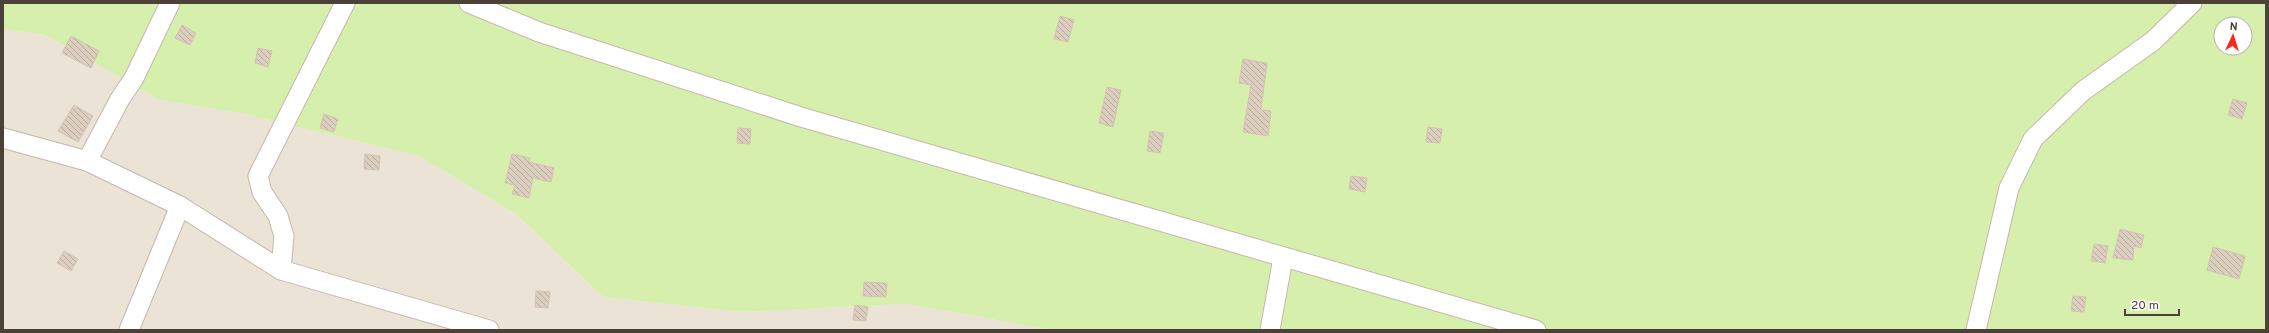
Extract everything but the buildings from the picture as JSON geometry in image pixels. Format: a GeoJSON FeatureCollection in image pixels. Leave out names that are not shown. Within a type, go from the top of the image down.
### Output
{"type":"FeatureCollection","features":[{"type":"Feature","properties":{"kind":"street"},"geometry":{"type":"LineString","coordinates":[[87,161],[120,99],[134,78],[170,3]]}},
{"type":"Feature","properties":{"kind":"street"},"geometry":{"type":"LineString","coordinates":[[281,270],[284,236],[278,216],[262,192],[258,176],[346,3]]}},
{"type":"Feature","properties":{"kind":"street"},"geometry":{"type":"LineString","coordinates":[[469,3],[539,32],[801,118],[1536,330]]}},
{"type":"Feature","properties":{"kind":"street"},"geometry":{"type":"LineString","coordinates":[[1976,330],[2009,188],[2033,139],[2083,91],[2153,41],[2192,3]]}},
{"type":"Feature","properties":{"kind":"street"},"geometry":{"type":"LineString","coordinates":[[3,138],[87,161],[180,206],[281,270],[440,323],[489,330]]}},
{"type":"Feature","properties":{"kind":"street"},"geometry":{"type":"LineString","coordinates":[[129,330],[180,206]]}},
{"type":"Feature","properties":{"kind":"street"},"geometry":{"type":"LineString","coordinates":[[1270,330],[1283,258]]}},
{"type":"Feature","properties":{"kind":"shaded area"},"geometry":{"type":"Polygon","coordinates":[[[3,29],[45,35],[160,100],[245,114],[419,156],[516,214],[603,297],[742,312],[906,304],[1053,330],[3,330],[3,29]]]}},
{"type":"Feature","properties":{"kind":"green space"},"geometry":{"type":"Polygon","coordinates":[[[3,3],[2266,3],[2266,330],[1053,330],[906,304],[742,312],[603,297],[516,214],[419,156],[245,114],[160,100],[45,35],[3,29],[3,3]]]}}]}
